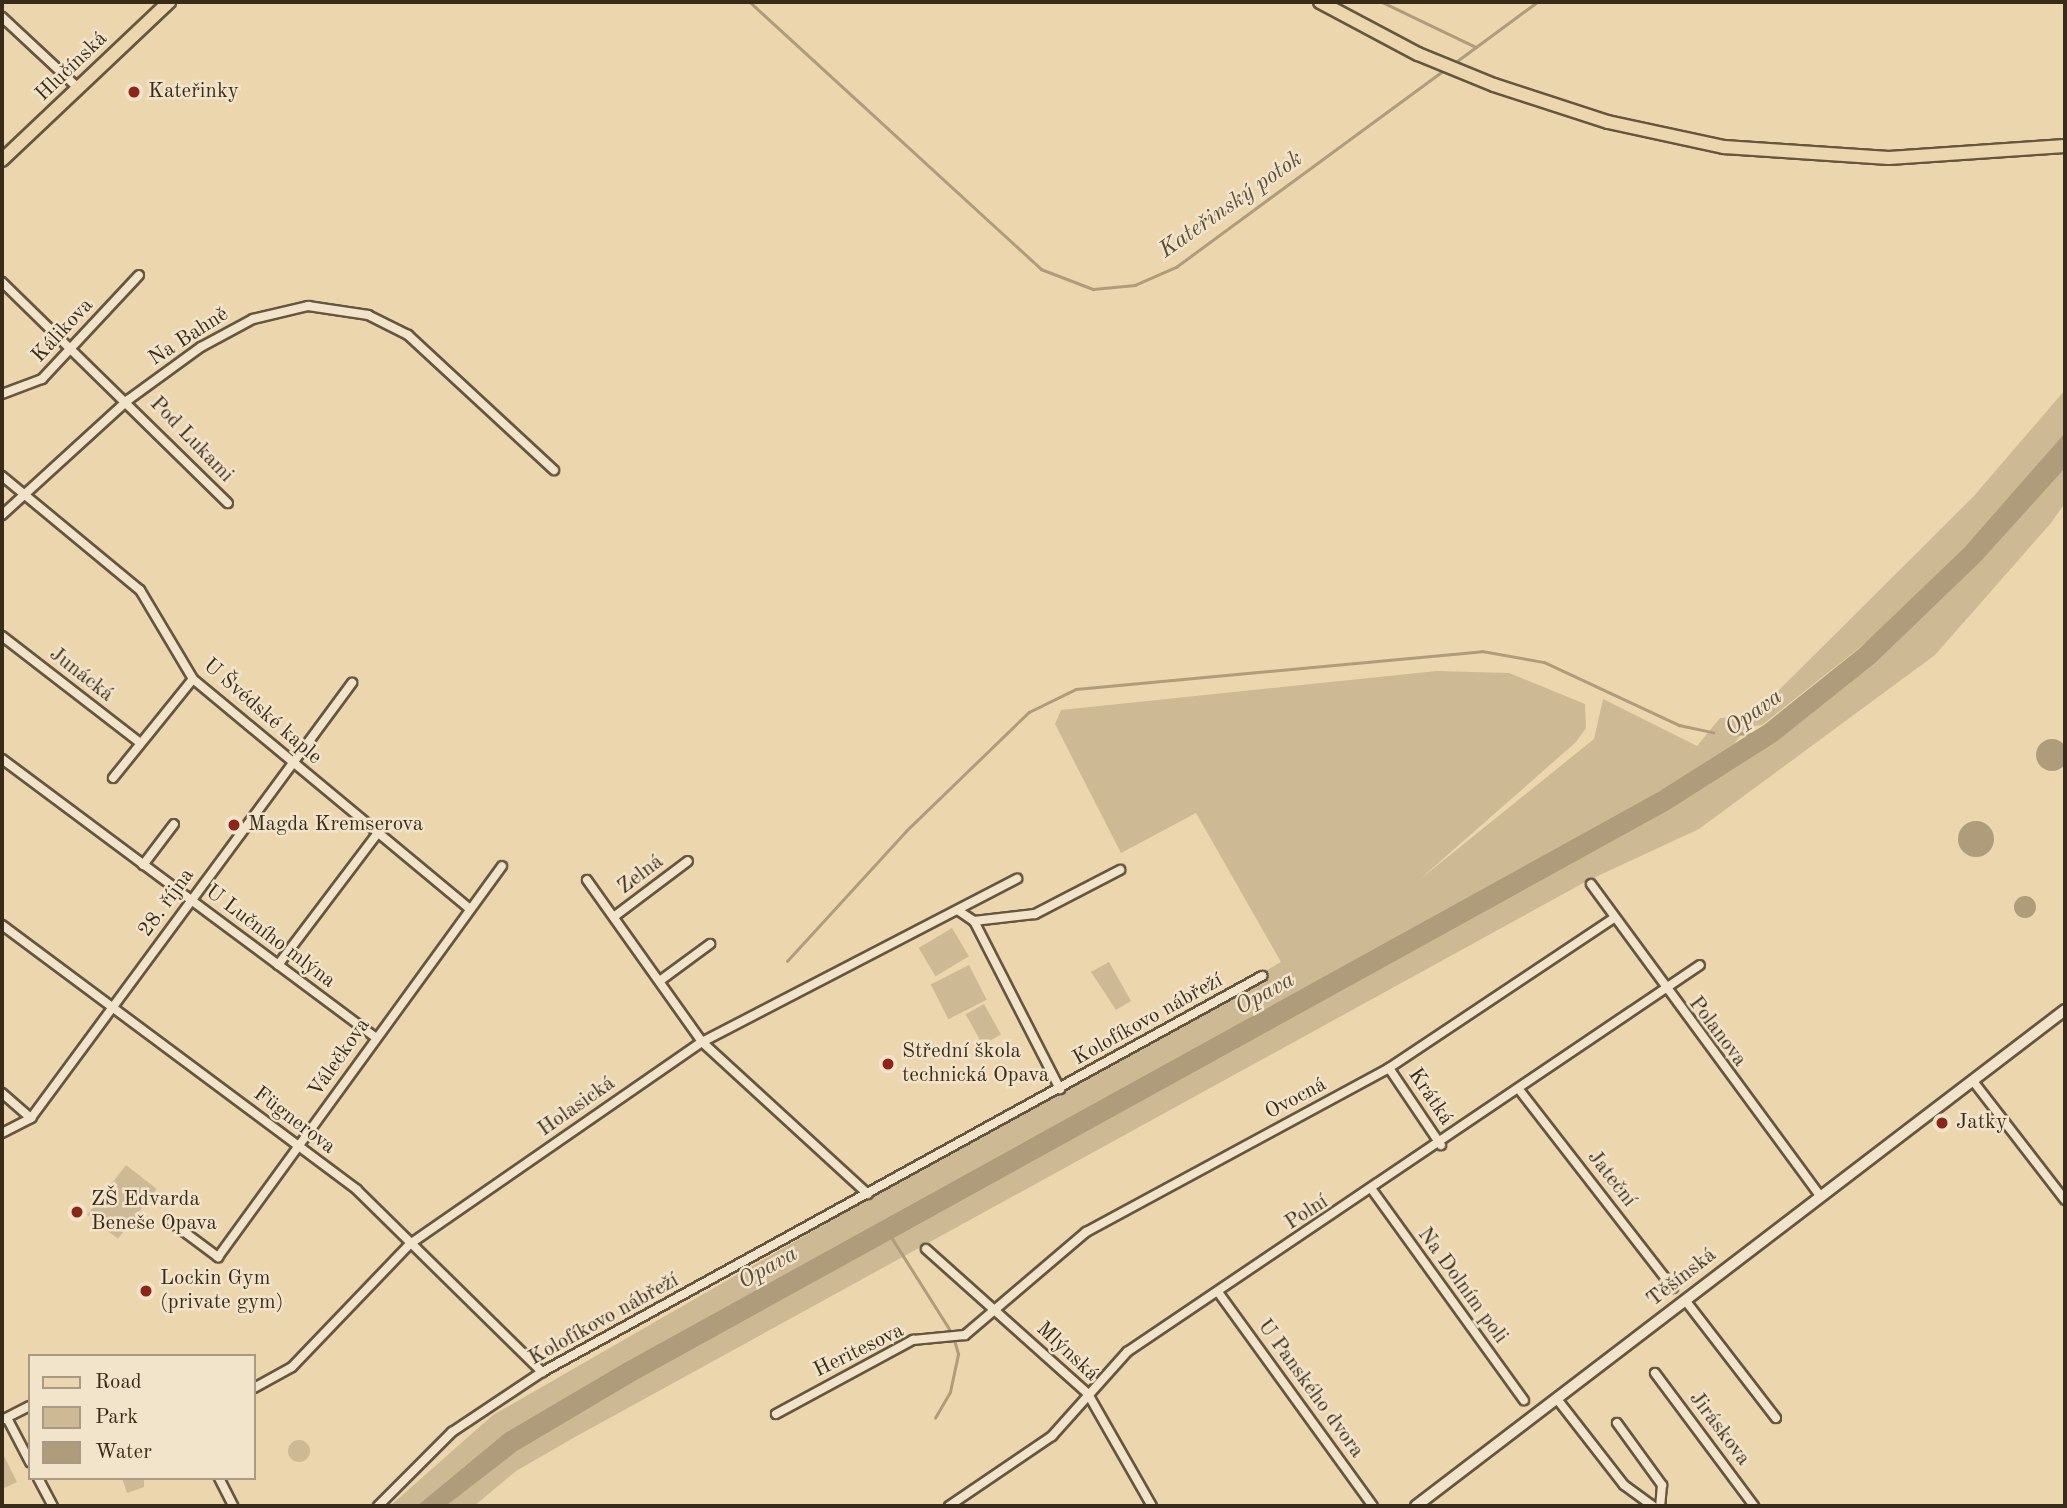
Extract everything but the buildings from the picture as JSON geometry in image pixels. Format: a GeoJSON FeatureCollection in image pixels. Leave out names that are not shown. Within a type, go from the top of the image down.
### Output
{"type":"FeatureCollection","features":[{"type":"Feature","properties":{"kind":"main road","name":"Hlučínská"},"geometry":{"type":"LineString","coordinates":[[2,160],[77,86],[169,2]]}},
{"type":"Feature","properties":{"kind":"main road"},"geometry":{"type":"LineString","coordinates":[[1320,2],[1493,85],[1608,122],[1724,147],[1889,158],[2065,146]]}},
{"type":"Feature","properties":{"kind":"street"},"geometry":{"type":"LineString","coordinates":[[2,17],[77,86]]}},
{"type":"Feature","properties":{"kind":"street","name":"Kálikova"},"geometry":{"type":"LineString","coordinates":[[2,394],[43,379],[139,275]]}},
{"type":"Feature","properties":{"kind":"street","name":"Pod Lukami"},"geometry":{"type":"LineString","coordinates":[[2,282],[128,400],[229,503]]}},
{"type":"Feature","properties":{"kind":"street","name":"Na Bahně"},"geometry":{"type":"LineString","coordinates":[[2,515],[128,400],[246,322],[307,306],[344,309],[416,342],[554,470]]}},
{"type":"Feature","properties":{"kind":"street","name":"U Švédské kaple"},"geometry":{"type":"LineString","coordinates":[[2,477],[140,590],[193,678],[469,908]]}},
{"type":"Feature","properties":{"kind":"street","name":"Junácká"},"geometry":{"type":"LineString","coordinates":[[2,636],[139,742]]}},
{"type":"Feature","properties":{"kind":"street"},"geometry":{"type":"LineString","coordinates":[[113,778],[139,742],[193,678]]}},
{"type":"Feature","properties":{"kind":"street","name":"28. října"},"geometry":{"type":"LineString","coordinates":[[2,1133],[31,1118],[352,683]]}},
{"type":"Feature","properties":{"kind":"street","name":"U Lučního mlýna"},"geometry":{"type":"LineString","coordinates":[[2,759],[375,1037]]}},
{"type":"Feature","properties":{"kind":"street"},"geometry":{"type":"LineString","coordinates":[[143,865],[174,824]]}},
{"type":"Feature","properties":{"kind":"street"},"geometry":{"type":"LineString","coordinates":[[278,965],[377,834]]}},
{"type":"Feature","properties":{"kind":"street","name":"Zelná"},"geometry":{"type":"LineString","coordinates":[[615,916],[688,862]]}},
{"type":"Feature","properties":{"kind":"street","name":"Válečkova"},"geometry":{"type":"LineString","coordinates":[[171,1222],[218,1257],[300,1147],[375,1037],[502,866]]}},
{"type":"Feature","properties":{"kind":"street"},"geometry":{"type":"LineString","coordinates":[[974,921],[1035,914],[1120,870]]}},
{"type":"Feature","properties":{"kind":"street","name":"Holasická"},"geometry":{"type":"LineString","coordinates":[[256,1387],[292,1367],[410,1244],[702,1042],[1017,879]]}},
{"type":"Feature","properties":{"kind":"street","name":"Zelná"},"geometry":{"type":"LineString","coordinates":[[587,880],[661,980],[702,1042]]}},
{"type":"Feature","properties":{"kind":"street","name":"Polanova"},"geometry":{"type":"LineString","coordinates":[[1591,884],[1664,992],[1821,1197]]}},
{"type":"Feature","properties":{"kind":"street"},"geometry":{"type":"LineString","coordinates":[[959,911],[974,921],[1060,1089]]}},
{"type":"Feature","properties":{"kind":"street","name":"Ovocná"},"geometry":{"type":"LineString","coordinates":[[996,1310],[1037,1268],[1086,1233],[1390,1068],[1614,918]]}},
{"type":"Feature","properties":{"kind":"street","name":"Fügnerova"},"geometry":{"type":"LineString","coordinates":[[3,929],[114,1007],[358,1190],[542,1372]]}},
{"type":"Feature","properties":{"kind":"street"},"geometry":{"type":"LineString","coordinates":[[661,980],[710,944]]}},
{"type":"Feature","properties":{"kind":"street","name":"Polní"},"geometry":{"type":"LineString","coordinates":[[949,1506],[1052,1436],[1127,1352],[1521,1092],[1700,965]]}},
{"type":"Feature","properties":{"kind":"street","name":"Kolofíkovo nábřeží"},"geometry":{"type":"LineString","coordinates":[[378,1506],[452,1432],[542,1372],[1262,976]]}},
{"type":"Feature","properties":{"kind":"street","name":"Těšínská"},"geometry":{"type":"LineString","coordinates":[[1416,1506],[2065,1010]]}},
{"type":"Feature","properties":{"kind":"street"},"geometry":{"type":"LineString","coordinates":[[702,1042],[868,1194]]}},
{"type":"Feature","properties":{"kind":"street","name":"Krátká"},"geometry":{"type":"LineString","coordinates":[[1390,1068],[1441,1145]]}},
{"type":"Feature","properties":{"kind":"street"},"geometry":{"type":"LineString","coordinates":[[1973,1081],[2065,1200]]}},
{"type":"Feature","properties":{"kind":"street","name":"Jateční"},"geometry":{"type":"LineString","coordinates":[[1521,1092],[1673,1288]]}},
{"type":"Feature","properties":{"kind":"street"},"geometry":{"type":"LineString","coordinates":[[2,1093],[31,1118]]}},
{"type":"Feature","properties":{"kind":"street","name":"Na Dolním poli"},"geometry":{"type":"LineString","coordinates":[[1373,1191],[1524,1400]]}},
{"type":"Feature","properties":{"kind":"street","name":"Mlýnská"},"geometry":{"type":"LineString","coordinates":[[926,1249],[1088,1394],[1152,1506]]}},
{"type":"Feature","properties":{"kind":"street","name":"U Panského dvora"},"geometry":{"type":"LineString","coordinates":[[1218,1292],[1373,1506]]}},
{"type":"Feature","properties":{"kind":"street"},"geometry":{"type":"LineString","coordinates":[[1685,1300],[1776,1419]]}},
{"type":"Feature","properties":{"kind":"street","name":"Heritesova"},"geometry":{"type":"LineString","coordinates":[[776,1414],[913,1340],[942,1342],[965,1335],[996,1310]]}},
{"type":"Feature","properties":{"kind":"street","name":"Jiráskova"},"geometry":{"type":"LineString","coordinates":[[1655,1373],[1754,1506]]}},
{"type":"Feature","properties":{"kind":"street"},"geometry":{"type":"LineString","coordinates":[[1557,1399],[1624,1485],[1653,1506]]}},
{"type":"Feature","properties":{"kind":"street"},"geometry":{"type":"LineString","coordinates":[[28,1407],[4,1420],[28,1459]]}},
{"type":"Feature","properties":{"kind":"street"},"geometry":{"type":"LineString","coordinates":[[1617,1423],[1662,1485],[1660,1506]]}},
{"type":"Feature","properties":{"kind":"street"},"geometry":{"type":"LineString","coordinates":[[39,1480],[53,1506]]}},
{"type":"Feature","properties":{"kind":"street"},"geometry":{"type":"LineString","coordinates":[[220,1480],[233,1506]]}},
{"type":"Feature","properties":{"kind":"green space"},"geometry":{"type":"Polygon","coordinates":[[[2065,390],[2065,436],[1977,535],[1878,633],[1762,725],[1747,727],[1734,744],[1658,792],[624,1363],[505,1433],[417,1506],[390,1506],[493,1415],[1281,962],[1196,813],[1121,853],[1055,724],[1061,710],[1437,671],[1509,673],[1585,704],[1586,728],[1576,742],[1419,880],[1594,739],[1603,699],[1697,746],[1720,718],[1753,716],[1973,497],[2065,390]]]}},
{"type":"Feature","properties":{"kind":"green space"},"geometry":{"type":"Polygon","coordinates":[[[2065,468],[2065,503],[2051,523],[1935,655],[1699,829],[1587,881],[575,1437],[516,1471],[474,1506],[446,1506],[517,1451],[635,1381],[1669,810],[1776,742],[1874,664],[2065,468]]]}},
{"type":"Feature","properties":{"kind":"green space"},"geometry":{"type":"Polygon","coordinates":[[[952,928],[969,956],[936,976],[919,948],[952,928]]]}},
{"type":"Feature","properties":{"kind":"green space"},"geometry":{"type":"Polygon","coordinates":[[[1109,962],[1131,1001],[1116,1010],[1091,972],[1109,962]]]}},
{"type":"Feature","properties":{"kind":"green space"},"geometry":{"type":"Polygon","coordinates":[[[969,965],[987,1000],[948,1019],[931,985],[969,965]]]}},
{"type":"Feature","properties":{"kind":"green space"},"geometry":{"type":"Polygon","coordinates":[[[984,1004],[1001,1035],[983,1045],[966,1014],[984,1004]]]}},
{"type":"Feature","properties":{"kind":"green space"},"geometry":{"type":"Polygon","coordinates":[[[126,1165],[157,1189],[118,1239],[87,1215],[126,1165]]]}},
{"type":"Feature","properties":{"kind":"green space"},"geometry":{"type":"Polygon","coordinates":[[[295,1440],[303,1440],[310,1447],[310,1455],[303,1462],[295,1462],[288,1455],[288,1447],[295,1440]]]}},
{"type":"Feature","properties":{"kind":"green space"},"geometry":{"type":"Polygon","coordinates":[[[2,1452],[17,1482],[2,1489],[2,1452]]]}},
{"type":"Feature","properties":{"kind":"green space"},"geometry":{"type":"Polygon","coordinates":[[[123,1480],[144,1480],[144,1487],[127,1493],[123,1480]]]}},
{"type":"Feature","properties":{"kind":"water"},"geometry":{"type":"Polygon","coordinates":[[[2065,433],[2065,468],[1980,562],[1874,664],[1776,742],[1669,810],[635,1381],[517,1451],[446,1506],[417,1506],[505,1433],[624,1363],[1658,792],[1764,725],[1860,648],[1965,547],[2065,433]]]}},
{"type":"Feature","properties":{"kind":"water"},"geometry":{"type":"Polygon","coordinates":[[[2052,739],[2064,743],[2068,755],[2064,767],[2052,771],[2040,767],[2036,755],[2040,743],[2052,739]]]}},
{"type":"Feature","properties":{"kind":"water"},"geometry":{"type":"Polygon","coordinates":[[[1976,821],[1988,827],[1994,839],[1988,851],[1976,857],[1964,851],[1958,839],[1964,827],[1976,821]]]}},
{"type":"Feature","properties":{"kind":"water"},"geometry":{"type":"Polygon","coordinates":[[[2025,896],[2033,899],[2036,907],[2033,915],[2025,918],[2017,915],[2014,907],[2017,899],[2025,896]]]}},
{"type":"Feature","properties":{"kind":"waterway","name":"Kateřinský potok"},"geometry":{"type":"LineString","coordinates":[[750,2],[1041,269],[1093,289],[1135,285],[1176,267],[1444,70]]}},
{"type":"Feature","properties":{"kind":"waterway"},"geometry":{"type":"LineString","coordinates":[[1382,2],[1476,47]]}},
{"type":"Feature","properties":{"kind":"waterway","name":"Kateřinský potok"},"geometry":{"type":"LineString","coordinates":[[1453,64],[1537,2]]}},
{"type":"Feature","properties":{"kind":"waterway"},"geometry":{"type":"LineString","coordinates":[[787,961],[906,831],[1029,712],[1076,689],[1482,651],[1544,662],[1679,725],[1713,732]]}},
{"type":"Feature","properties":{"kind":"waterway","name":"Opava"},"geometry":{"type":"LineString","coordinates":[[1733,733],[1750,734]]}},
{"type":"Feature","properties":{"kind":"waterway"},"geometry":{"type":"LineString","coordinates":[[892,1238],[952,1333]]}},
{"type":"Feature","properties":{"kind":"waterway"},"geometry":{"type":"LineString","coordinates":[[935,1418],[950,1392],[958,1354],[954,1340]]}},
{"type":"Feature","properties":{"kind":"place","name":"Kateřinky"},"geometry":{"type":"Point","coordinates":[134,92]}},
{"type":"Feature","properties":{"kind":"place","name":"Magda Kremserova"},"geometry":{"type":"Point","coordinates":[234,825]}},
{"type":"Feature","properties":{"kind":"place","name":"Střední škola technická Opava"},"geometry":{"type":"Point","coordinates":[888,1064]}},
{"type":"Feature","properties":{"kind":"place","name":"Jatky"},"geometry":{"type":"Point","coordinates":[1942,1123]}},
{"type":"Feature","properties":{"kind":"place","name":"ZŠ Edvarda Beneše Opava"},"geometry":{"type":"Point","coordinates":[77,1212]}},
{"type":"Feature","properties":{"kind":"place","name":"Lockin Gym (private gym)"},"geometry":{"type":"Point","coordinates":[146,1291]}}]}
